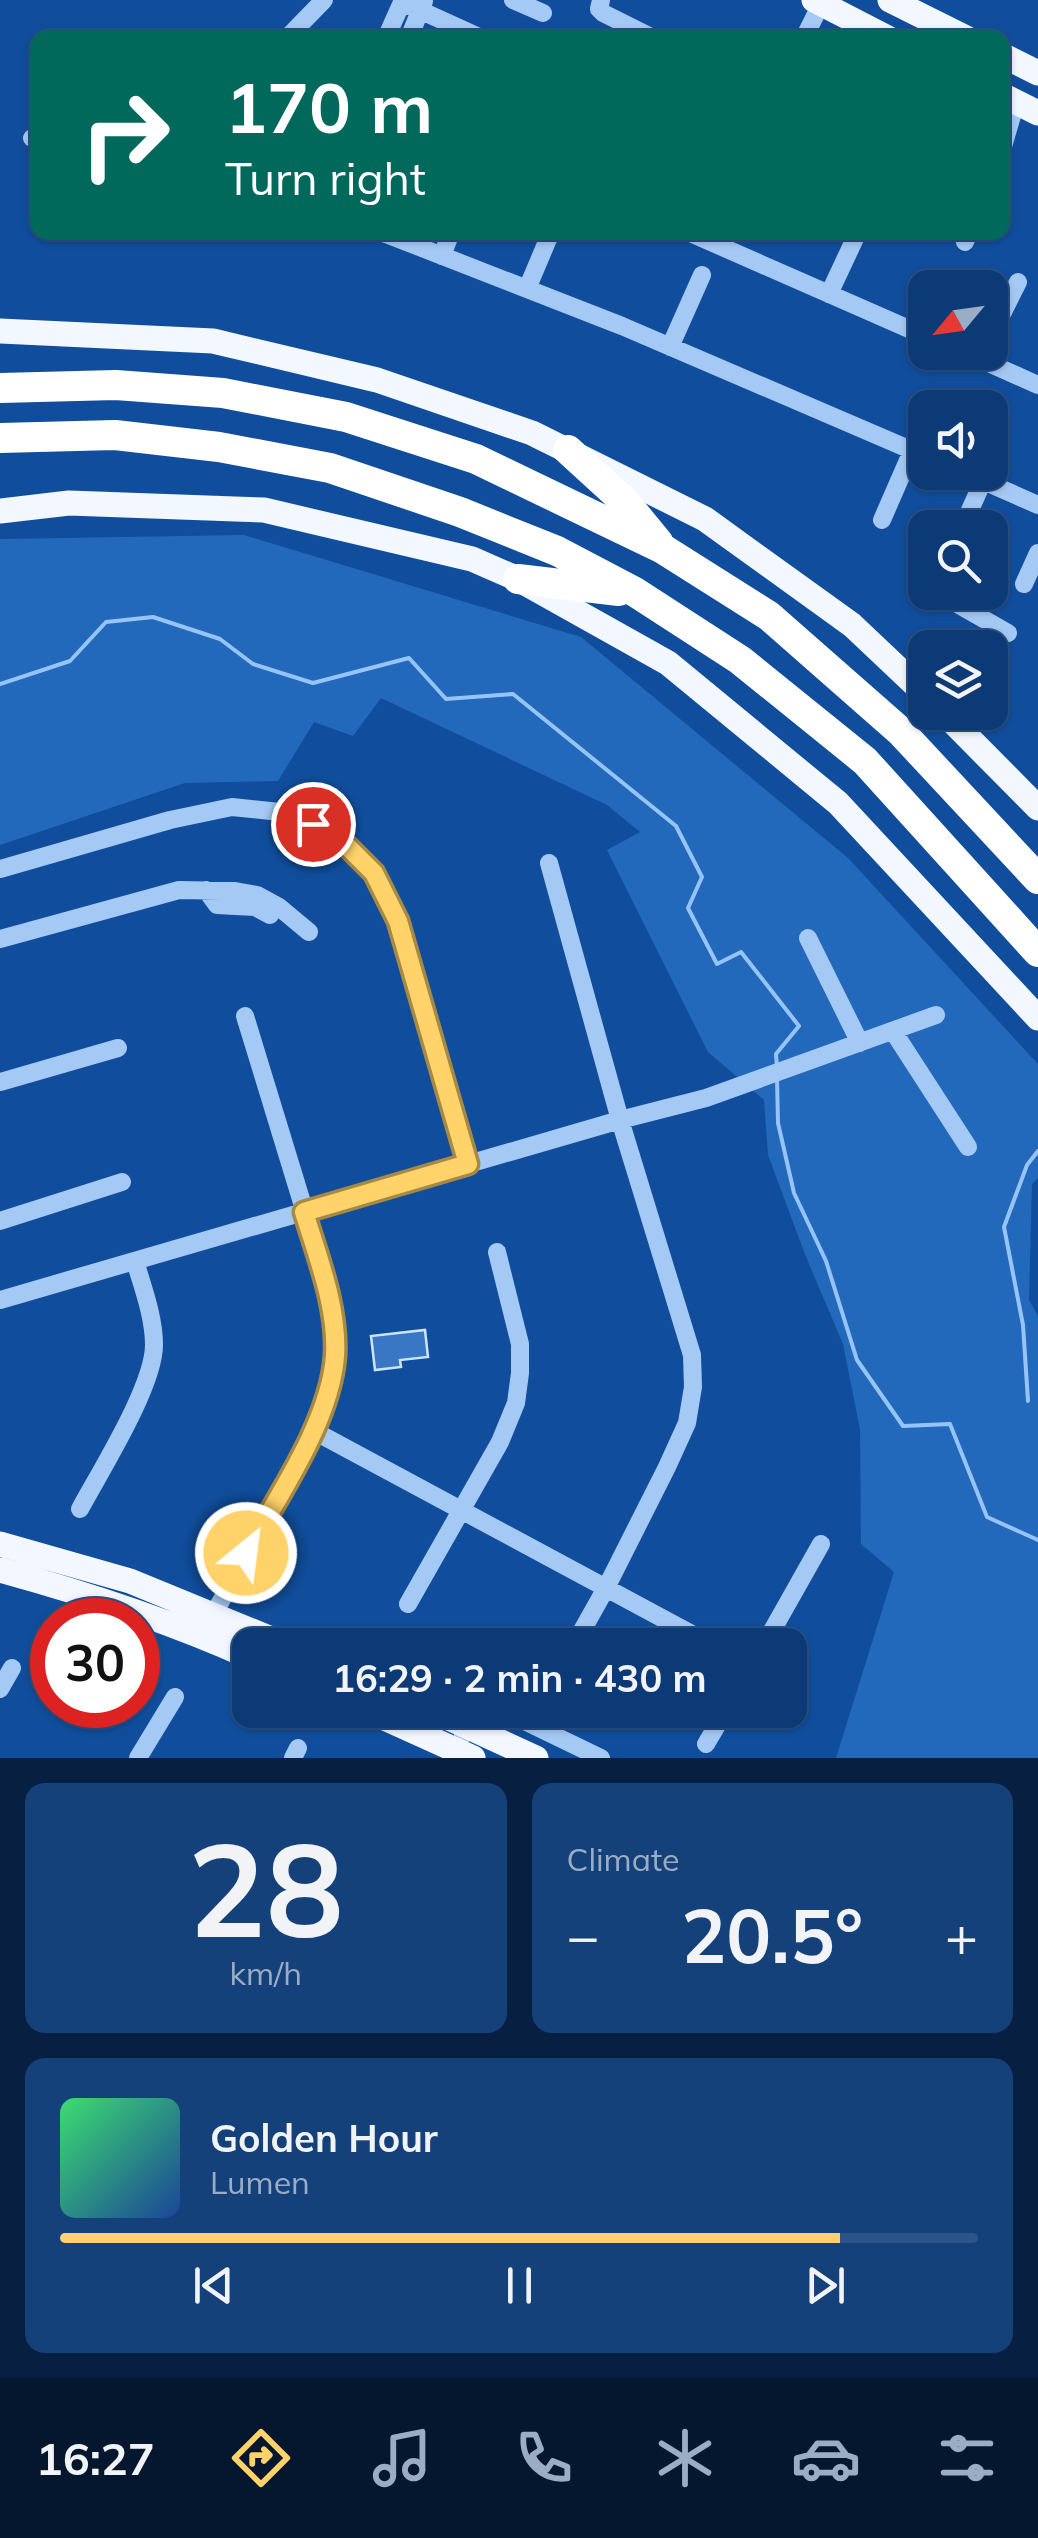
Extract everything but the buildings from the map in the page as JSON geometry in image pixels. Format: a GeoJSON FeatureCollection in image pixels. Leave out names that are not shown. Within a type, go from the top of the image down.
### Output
{"type":"FeatureCollection","features":[{"type":"Feature","properties":{"kind":"highway"},"geometry":{"type":"LineString","coordinates":[[0,388],[116,386],[222,393],[346,418],[476,460],[663,548],[770,616],[901,732],[1038,878]]}},
{"type":"Feature","properties":{"kind":"highway"},"geometry":{"type":"LineString","coordinates":[[0,438],[115,435],[219,447],[330,468],[460,512],[557,551],[634,592],[740,660],[865,761],[1038,952]]}},
{"type":"Feature","properties":{"kind":"highway"},"geometry":{"type":"LineString","coordinates":[[568,450],[625,502],[663,548]]}},
{"type":"Feature","properties":{"kind":"highway"},"geometry":{"type":"LineString","coordinates":[[518,579],[634,592]]}},
{"type":"Feature","properties":{"kind":"main road"},"geometry":{"type":"LineString","coordinates":[[890,0],[950,30]]}},
{"type":"Feature","properties":{"kind":"main road"},"geometry":{"type":"LineString","coordinates":[[817,2],[872,30]]}},
{"type":"Feature","properties":{"kind":"main road"},"geometry":{"type":"LineString","coordinates":[[1010,59],[1038,73]]}},
{"type":"Feature","properties":{"kind":"main road"},"geometry":{"type":"LineString","coordinates":[[0,331],[213,341],[378,380],[532,433],[705,519],[852,624],[908,678]]}},
{"type":"Feature","properties":{"kind":"main road"},"geometry":{"type":"LineString","coordinates":[[0,510],[69,503],[264,510],[472,559],[518,579],[668,663],[838,803],[1038,1018]]}},
{"type":"Feature","properties":{"kind":"main road"},"geometry":{"type":"LineString","coordinates":[[961,730],[1038,808]]}},
{"type":"Feature","properties":{"kind":"main road"},"geometry":{"type":"LineString","coordinates":[[0,1544],[130,1581],[208,1625],[232,1643]]}},
{"type":"Feature","properties":{"kind":"main road"},"geometry":{"type":"LineString","coordinates":[[0,1570],[232,1631]]}},
{"type":"Feature","properties":{"kind":"main road"},"geometry":{"type":"LineString","coordinates":[[412,1728],[462,1748],[536,1758]]}},
{"type":"Feature","properties":{"kind":"main road"},"geometry":{"type":"LineString","coordinates":[[446,1728],[462,1748]]}},
{"type":"Feature","properties":{"kind":"street"},"geometry":{"type":"LineString","coordinates":[[295,30],[324,0]]}},
{"type":"Feature","properties":{"kind":"street"},"geometry":{"type":"LineString","coordinates":[[513,0],[542,13]]}},
{"type":"Feature","properties":{"kind":"street"},"geometry":{"type":"LineString","coordinates":[[602,0],[603,13],[637,30]]}},
{"type":"Feature","properties":{"kind":"street"},"geometry":{"type":"LineString","coordinates":[[807,30],[817,2]]}},
{"type":"Feature","properties":{"kind":"street"},"geometry":{"type":"LineString","coordinates":[[392,30],[412,3]]}},
{"type":"Feature","properties":{"kind":"street"},"geometry":{"type":"LineString","coordinates":[[409,30],[412,3]]}},
{"type":"Feature","properties":{"kind":"street"},"geometry":{"type":"LineString","coordinates":[[412,3],[465,30]]}},
{"type":"Feature","properties":{"kind":"street"},"geometry":{"type":"LineString","coordinates":[[1010,128],[1019,104]]}},
{"type":"Feature","properties":{"kind":"street"},"geometry":{"type":"LineString","coordinates":[[402,240],[670,347],[908,450]]}},
{"type":"Feature","properties":{"kind":"street"},"geometry":{"type":"LineString","coordinates":[[442,256],[448,240]]}},
{"type":"Feature","properties":{"kind":"street"},"geometry":{"type":"LineString","coordinates":[[527,289],[548,240]]}},
{"type":"Feature","properties":{"kind":"street"},"geometry":{"type":"LineString","coordinates":[[706,240],[908,328]]}},
{"type":"Feature","properties":{"kind":"street"},"geometry":{"type":"LineString","coordinates":[[830,294],[854,240]]}},
{"type":"Feature","properties":{"kind":"street"},"geometry":{"type":"LineString","coordinates":[[670,347],[702,275]]}},
{"type":"Feature","properties":{"kind":"street"},"geometry":{"type":"LineString","coordinates":[[1008,302],[1018,282]]}},
{"type":"Feature","properties":{"kind":"street"},"geometry":{"type":"LineString","coordinates":[[1006,370],[1038,385]]}},
{"type":"Feature","properties":{"kind":"street"},"geometry":{"type":"LineString","coordinates":[[882,520],[908,472]]}},
{"type":"Feature","properties":{"kind":"street"},"geometry":{"type":"LineString","coordinates":[[1004,490],[1038,505]]}},
{"type":"Feature","properties":{"kind":"street"},"geometry":{"type":"LineString","coordinates":[[1024,584],[1038,553]]}},
{"type":"Feature","properties":{"kind":"street"},"geometry":{"type":"LineString","coordinates":[[969,610],[1003,630]]}},
{"type":"Feature","properties":{"kind":"street"},"geometry":{"type":"LineString","coordinates":[[0,868],[170,820],[232,807],[280,812],[313,824],[346,845],[374,873],[398,921],[468,1164]]}},
{"type":"Feature","properties":{"kind":"street"},"geometry":{"type":"LineString","coordinates":[[549,863],[620,1120],[692,1355],[694,1387],[687,1423],[668,1467],[584,1628]]}},
{"type":"Feature","properties":{"kind":"street"},"geometry":{"type":"LineString","coordinates":[[0,939],[179,890],[235,891],[257,896],[310,932]]}},
{"type":"Feature","properties":{"kind":"street"},"geometry":{"type":"LineString","coordinates":[[206,890],[217,905],[255,906],[280,920]]}},
{"type":"Feature","properties":{"kind":"street"},"geometry":{"type":"LineString","coordinates":[[808,938],[860,1043]]}},
{"type":"Feature","properties":{"kind":"street"},"geometry":{"type":"LineString","coordinates":[[0,1300],[706,1098],[936,1015]]}},
{"type":"Feature","properties":{"kind":"street"},"geometry":{"type":"LineString","coordinates":[[208,1625],[314,1432],[335,1356],[322,1268],[244,1016]]}},
{"type":"Feature","properties":{"kind":"street"},"geometry":{"type":"LineString","coordinates":[[893,1031],[968,1147]]}},
{"type":"Feature","properties":{"kind":"street"},"geometry":{"type":"LineString","coordinates":[[0,1082],[118,1048]]}},
{"type":"Feature","properties":{"kind":"street"},"geometry":{"type":"LineString","coordinates":[[0,1221],[122,1182]]}},
{"type":"Feature","properties":{"kind":"street"},"geometry":{"type":"LineString","coordinates":[[408,1604],[500,1442],[516,1403],[520,1344],[497,1252]]}},
{"type":"Feature","properties":{"kind":"street"},"geometry":{"type":"LineString","coordinates":[[80,1509],[148,1377],[154,1347],[150,1313],[135,1261]]}},
{"type":"Feature","properties":{"kind":"street"},"geometry":{"type":"LineString","coordinates":[[314,1432],[680,1628]]}},
{"type":"Feature","properties":{"kind":"street"},"geometry":{"type":"LineString","coordinates":[[774,1628],[821,1544]]}},
{"type":"Feature","properties":{"kind":"street"},"geometry":{"type":"LineString","coordinates":[[0,1689],[12,1668]]}},
{"type":"Feature","properties":{"kind":"street"},"geometry":{"type":"LineString","coordinates":[[138,1758],[174,1696]]}},
{"type":"Feature","properties":{"kind":"street"},"geometry":{"type":"LineString","coordinates":[[553,1728],[602,1758]]}},
{"type":"Feature","properties":{"kind":"street"},"geometry":{"type":"LineString","coordinates":[[706,1744],[715,1728]]}},
{"type":"Feature","properties":{"kind":"shaded area"},"geometry":{"type":"Polygon","coordinates":[[[244,535],[581,637],[848,858],[1038,1064],[1038,1178],[1032,1184],[1029,1300],[1038,1316],[1038,1758],[836,1758],[894,1572],[861,1544],[860,1429],[843,1344],[768,1155],[764,1100],[708,1052],[607,850],[640,832],[607,805],[381,698],[353,736],[314,722],[278,781],[185,783],[0,845],[0,539],[244,535]]]}},
{"type":"Feature","properties":{"kind":"waterway"},"geometry":{"type":"LineString","coordinates":[[0,684],[70,661],[106,622],[153,617],[220,639],[253,664],[313,683],[409,658],[446,699],[513,694],[676,826],[702,877],[688,908],[717,964],[741,952],[799,1026],[776,1054],[777,1068]]}},
{"type":"Feature","properties":{"kind":"waterway"},"geometry":{"type":"LineString","coordinates":[[777,1078],[778,1123],[794,1193],[826,1261],[857,1360],[903,1426],[950,1424],[987,1517],[1038,1540]]}},
{"type":"Feature","properties":{"kind":"waterway"},"geometry":{"type":"LineString","coordinates":[[1028,1401],[1023,1325],[1004,1227],[1027,1165],[1038,1151]]}},
{"type":"Feature","properties":{"kind":"route"},"geometry":{"type":"LineString","coordinates":[[246,1553],[314,1432],[335,1356],[333,1319],[304,1212],[468,1164],[398,921],[374,873],[346,845],[313,824]]}}]}
